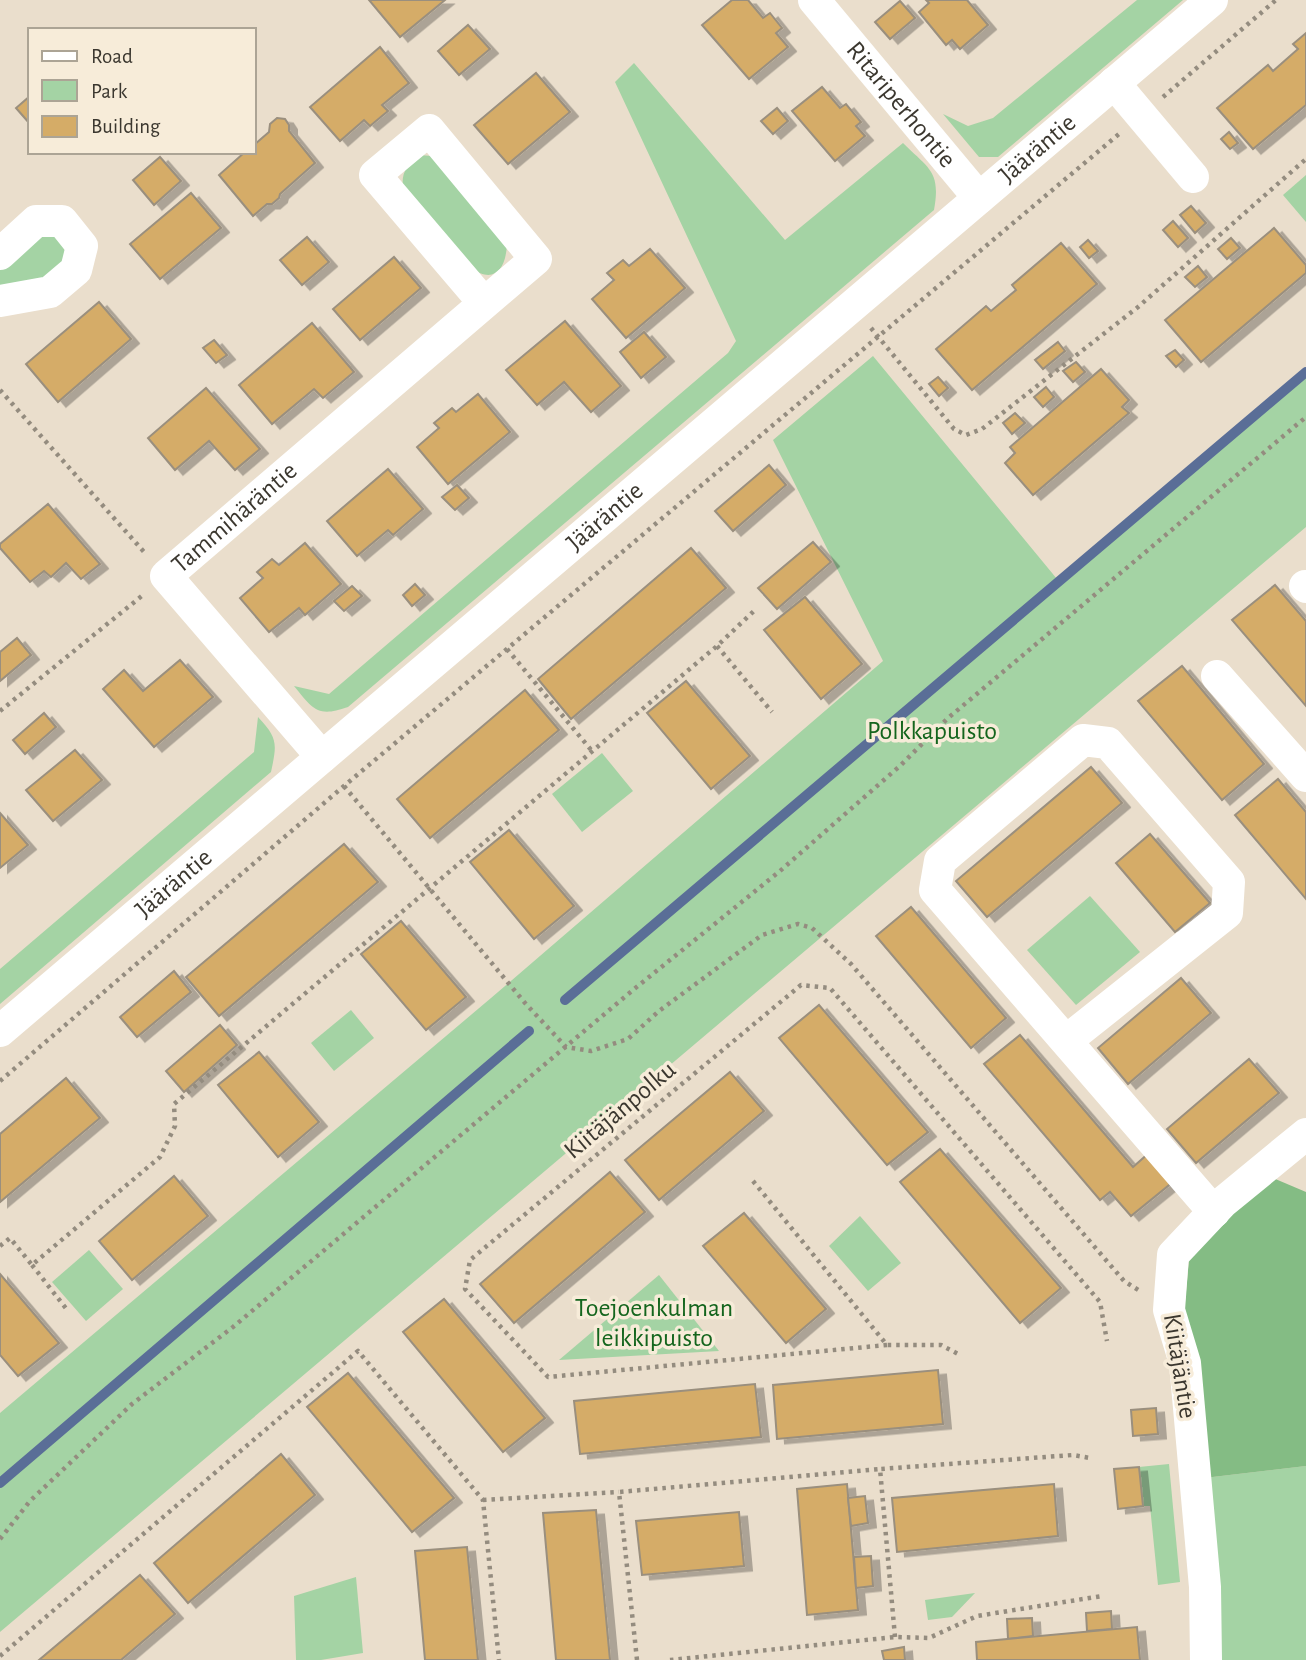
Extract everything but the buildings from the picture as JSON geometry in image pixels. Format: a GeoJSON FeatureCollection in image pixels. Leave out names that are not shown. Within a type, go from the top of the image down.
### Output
{"type":"FeatureCollection","features":[{"type":"Feature","properties":{"kind":"street","name":"Jääräntie"},"geometry":{"type":"LineString","coordinates":[[0,1031],[1212,0]]}},
{"type":"Feature","properties":{"kind":"street","name":"Ritariperhontie"},"geometry":{"type":"LineString","coordinates":[[826,4],[979,198]]}},
{"type":"Feature","properties":{"kind":"street"},"geometry":{"type":"LineString","coordinates":[[1114,83],[1193,177]]}},
{"type":"Feature","properties":{"kind":"street","name":"Tammihäräntie"},"geometry":{"type":"LineString","coordinates":[[323,757],[166,576],[536,259],[429,130],[375,174],[484,303]]}},
{"type":"Feature","properties":{"kind":"street"},"geometry":{"type":"LineString","coordinates":[[0,254],[36,221],[62,221],[82,246],[76,270],[50,292],[0,302]]}},
{"type":"Feature","properties":{"kind":"street"},"geometry":{"type":"LineString","coordinates":[[1217,676],[1306,776]]}},
{"type":"Feature","properties":{"kind":"street"},"geometry":{"type":"LineString","coordinates":[[1066,1041],[1227,913],[1229,882],[1108,743],[1083,740],[940,861],[935,890],[1214,1212]]}},
{"type":"Feature","properties":{"kind":"street","name":"Kiitäjäntie"},"geometry":{"type":"LineString","coordinates":[[1206,1660],[1205,1587],[1185,1363],[1168,1310],[1173,1255],[1222,1203],[1292,1160],[1306,1134]]}},
{"type":"Feature","properties":{"kind":"path"},"geometry":{"type":"LineString","coordinates":[[0,1081],[344,786],[1276,0]]}},
{"type":"Feature","properties":{"kind":"path"},"geometry":{"type":"LineString","coordinates":[[853,305],[954,429],[967,435],[982,429],[1138,307],[1306,159]]}},
{"type":"Feature","properties":{"kind":"path"},"geometry":{"type":"LineString","coordinates":[[0,390],[166,576],[0,711]]}},
{"type":"Feature","properties":{"kind":"path"},"geometry":{"type":"LineString","coordinates":[[0,1539],[30,1501],[132,1404],[233,1327],[746,896],[780,871],[901,765],[947,719],[1306,417]]}},
{"type":"Feature","properties":{"kind":"path"},"geometry":{"type":"LineString","coordinates":[[32,1265],[160,1157],[175,1126],[174,1104],[717,646],[755,610]]}},
{"type":"Feature","properties":{"kind":"path"},"geometry":{"type":"LineString","coordinates":[[717,646],[772,712]]}},
{"type":"Feature","properties":{"kind":"path"},"geometry":{"type":"LineString","coordinates":[[506,649],[592,751]]}},
{"type":"Feature","properties":{"kind":"path"},"geometry":{"type":"LineString","coordinates":[[344,786],[525,1003],[566,1047],[591,1051],[628,1039],[659,1011],[762,936],[798,924],[813,928],[851,964],[1124,1281],[1168,1310]]}},
{"type":"Feature","properties":{"kind":"path","name":"Kiitäjänpolku"},"geometry":{"type":"LineString","coordinates":[[887,1345],[548,1377],[465,1289],[470,1260],[801,985],[830,988],[1100,1302],[1107,1341]]}},
{"type":"Feature","properties":{"kind":"path"},"geometry":{"type":"LineString","coordinates":[[753,1181],[887,1345],[941,1345],[960,1355]]}},
{"type":"Feature","properties":{"kind":"path"},"geometry":{"type":"LineString","coordinates":[[0,1247],[10,1238],[68,1311]]}},
{"type":"Feature","properties":{"kind":"path"},"geometry":{"type":"LineString","coordinates":[[0,1656],[358,1351],[483,1500],[499,1660]]}},
{"type":"Feature","properties":{"kind":"path"},"geometry":{"type":"LineString","coordinates":[[483,1500],[619,1492],[1073,1455],[1090,1458]]}},
{"type":"Feature","properties":{"kind":"path"},"geometry":{"type":"LineString","coordinates":[[880,1469],[895,1637]]}},
{"type":"Feature","properties":{"kind":"path"},"geometry":{"type":"LineString","coordinates":[[619,1492],[637,1660]]}},
{"type":"Feature","properties":{"kind":"path"},"geometry":{"type":"LineString","coordinates":[[670,1660],[895,1637],[929,1638],[976,1616],[1102,1596]]}},
{"type":"Feature","properties":{"kind":"green space"},"geometry":{"type":"Polygon","coordinates":[[[1137,0],[1183,0],[998,157],[979,157],[943,114],[968,126],[993,118],[1137,0]]]}},
{"type":"Feature","properties":{"kind":"green space"},"geometry":{"type":"Polygon","coordinates":[[[634,63],[785,240],[903,143],[931,172],[936,187],[934,210],[348,707],[329,712],[316,709],[294,686],[329,694],[728,353],[736,341],[615,82],[634,63]]]}},
{"type":"Feature","properties":{"kind":"green space"},"geometry":{"type":"Polygon","coordinates":[[[420,155],[431,156],[507,244],[504,260],[498,271],[487,275],[468,266],[403,189],[406,169],[420,155]]]}},
{"type":"Feature","properties":{"kind":"green space"},"geometry":{"type":"Polygon","coordinates":[[[1306,175],[1306,222],[1283,195],[1306,175]]]}},
{"type":"Feature","properties":{"kind":"green space"},"geometry":{"type":"Polygon","coordinates":[[[45,233],[57,236],[68,256],[49,279],[0,291],[0,268],[45,233]]]}},
{"type":"Feature","properties":{"kind":"green space","name":"Polkkapuisto"},"geometry":{"type":"Polygon","coordinates":[[[873,356],[1057,579],[1306,373],[1306,527],[0,1632],[0,1413],[491,998],[883,661],[773,440],[873,356]]]}},
{"type":"Feature","properties":{"kind":"green space"},"geometry":{"type":"Polygon","coordinates":[[[258,717],[274,742],[271,772],[0,1004],[0,969],[254,752],[258,717]]]}},
{"type":"Feature","properties":{"kind":"green space"},"geometry":{"type":"Polygon","coordinates":[[[602,753],[633,791],[582,832],[552,794],[602,753]]]}},
{"type":"Feature","properties":{"kind":"green space"},"geometry":{"type":"Polygon","coordinates":[[[1090,896],[1140,952],[1076,1005],[1027,950],[1090,896]]]}},
{"type":"Feature","properties":{"kind":"green space"},"geometry":{"type":"Polygon","coordinates":[[[351,1010],[374,1038],[334,1071],[311,1043],[351,1010]]]}},
{"type":"Feature","properties":{"kind":"green space"},"geometry":{"type":"Polygon","coordinates":[[[1273,1178],[1306,1192],[1306,1466],[1204,1478],[1184,1313],[1189,1260],[1232,1210],[1273,1178]]]}},
{"type":"Feature","properties":{"kind":"green space"},"geometry":{"type":"Polygon","coordinates":[[[860,1216],[901,1263],[868,1291],[829,1246],[860,1216]]]}},
{"type":"Feature","properties":{"kind":"green space"},"geometry":{"type":"Polygon","coordinates":[[[89,1250],[123,1289],[86,1321],[52,1282],[89,1250]]]}},
{"type":"Feature","properties":{"kind":"green space","name":"Toejoenkulman leikkipuisto"},"geometry":{"type":"Polygon","coordinates":[[[659,1275],[719,1351],[559,1360],[659,1275]]]}},
{"type":"Feature","properties":{"kind":"green space"},"geometry":{"type":"Polygon","coordinates":[[[1169,1464],[1180,1582],[1158,1585],[1150,1506],[1143,1506],[1139,1467],[1169,1464]]]}},
{"type":"Feature","properties":{"kind":"green space"},"geometry":{"type":"Polygon","coordinates":[[[1306,1466],[1306,1660],[1219,1660],[1204,1478],[1306,1466]]]}},
{"type":"Feature","properties":{"kind":"green space"},"geometry":{"type":"Polygon","coordinates":[[[356,1577],[363,1653],[321,1660],[296,1660],[294,1596],[356,1577]]]}},
{"type":"Feature","properties":{"kind":"green space"},"geometry":{"type":"Polygon","coordinates":[[[975,1593],[952,1617],[928,1620],[925,1600],[975,1593]]]}},
{"type":"Feature","properties":{"kind":"waterway"},"geometry":{"type":"LineString","coordinates":[[565,1000],[1306,372]]}},
{"type":"Feature","properties":{"kind":"waterway"},"geometry":{"type":"LineString","coordinates":[[0,1483],[529,1031]]}}]}
